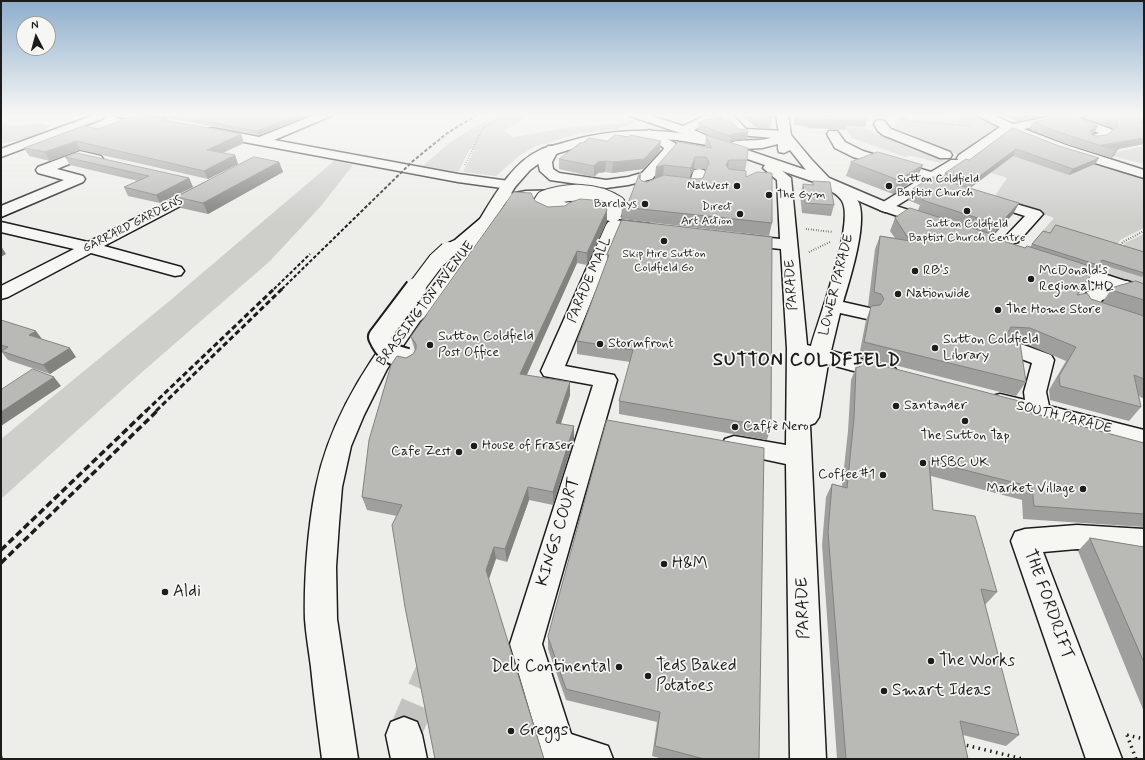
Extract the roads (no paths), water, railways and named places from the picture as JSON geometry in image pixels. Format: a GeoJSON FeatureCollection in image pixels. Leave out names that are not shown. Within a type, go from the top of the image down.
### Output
{"type":"FeatureCollection","features":[{"type":"Feature","properties":{"kind":"street"},"geometry":{"type":"LineString","coordinates":[[265,156],[279,149]]}},
{"type":"Feature","properties":{"kind":"street"},"geometry":{"type":"LineString","coordinates":[[305,149],[458,178],[509,185]]}},
{"type":"Feature","properties":{"kind":"street","name":"BRASSINGTON AVENUE"},"geometry":{"type":"LineString","coordinates":[[340,759],[321,619],[321,567],[325,523],[329,487],[339,446],[352,415],[377,367],[413,318],[432,300],[470,248],[509,185],[525,167],[536,158],[552,149]]}},
{"type":"Feature","properties":{"kind":"street"},"geometry":{"type":"LineString","coordinates":[[553,149],[545,162],[546,171],[555,177],[606,184],[619,188],[625,196],[617,215]]}},
{"type":"Feature","properties":{"kind":"street"},"geometry":{"type":"LineString","coordinates":[[606,184],[648,176],[670,149]]}},
{"type":"Feature","properties":{"kind":"street","name":"BRASSINGTON AVENUE"},"geometry":{"type":"LineString","coordinates":[[728,149],[788,175],[825,181]]}},
{"type":"Feature","properties":{"kind":"street"},"geometry":{"type":"LineString","coordinates":[[766,173],[784,178],[788,175],[784,159],[784,149]]}},
{"type":"Feature","properties":{"kind":"street"},"geometry":{"type":"LineString","coordinates":[[796,149],[806,162],[825,181],[840,192],[851,203],[853,215]]}},
{"type":"Feature","properties":{"kind":"street"},"geometry":{"type":"LineString","coordinates":[[849,149],[948,187]]}},
{"type":"Feature","properties":{"kind":"street"},"geometry":{"type":"LineString","coordinates":[[931,149],[945,155]]}},
{"type":"Feature","properties":{"kind":"street"},"geometry":{"type":"LineString","coordinates":[[884,207],[977,149]]}},
{"type":"Feature","properties":{"kind":"street"},"geometry":{"type":"LineString","coordinates":[[1066,149],[1144,174]]}},
{"type":"Feature","properties":{"kind":"street"},"geometry":{"type":"LineString","coordinates":[[1,212],[78,179],[43,170],[80,156],[107,156]]}},
{"type":"Feature","properties":{"kind":"street"},"geometry":{"type":"LineString","coordinates":[[646,189],[647,186],[663,182],[696,186],[702,173],[654,169]]}},
{"type":"Feature","properties":{"kind":"street","name":"PARADE"},"geometry":{"type":"LineString","coordinates":[[788,175],[789,244],[797,349],[798,457],[808,759]]}},
{"type":"Feature","properties":{"kind":"street","name":"GARRARD GARDENS"},"geometry":{"type":"LineString","coordinates":[[1,293],[213,183],[189,180]]}},
{"type":"Feature","properties":{"kind":"street"},"geometry":{"type":"LineString","coordinates":[[825,181],[884,207],[942,226]]}},
{"type":"Feature","properties":{"kind":"street"},"geometry":{"type":"LineString","coordinates":[[499,200],[526,195],[560,194],[565,194],[570,194],[574,196],[577,198],[578,202],[573,207],[561,210],[548,209],[541,204],[544,199],[559,194],[566,194],[572,194],[578,194],[590,194],[600,195],[607,197],[617,204],[617,215]]}},
{"type":"Feature","properties":{"kind":"street"},"geometry":{"type":"LineString","coordinates":[[977,196],[1035,214],[1011,246]]}},
{"type":"Feature","properties":{"kind":"street","name":"LOWER PARADE"},"geometry":{"type":"LineString","coordinates":[[810,400],[820,355],[845,266],[853,215],[868,212],[900,212]]}},
{"type":"Feature","properties":{"kind":"street"},"geometry":{"type":"LineString","coordinates":[[617,215],[665,231]]}},
{"type":"Feature","properties":{"kind":"street","name":"PARADE MALL"},"geometry":{"type":"LineString","coordinates":[[604,422],[606,380],[552,371],[617,215]]}},
{"type":"Feature","properties":{"kind":"street"},"geometry":{"type":"LineString","coordinates":[[407,359],[391,356],[384,349],[380,337],[436,260],[448,250],[461,244],[487,221]]}},
{"type":"Feature","properties":{"kind":"street"},"geometry":{"type":"LineString","coordinates":[[1,227],[89,247],[175,271]]}},
{"type":"Feature","properties":{"kind":"street"},"geometry":{"type":"LineString","coordinates":[[727,238],[789,244]]}},
{"type":"Feature","properties":{"kind":"street"},"geometry":{"type":"LineString","coordinates":[[1049,262],[1097,287],[1135,290]]}},
{"type":"Feature","properties":{"kind":"street"},"geometry":{"type":"LineString","coordinates":[[1097,287],[1089,307],[1144,326]]}},
{"type":"Feature","properties":{"kind":"street"},"geometry":{"type":"LineString","coordinates":[[834,306],[867,313]]}},
{"type":"Feature","properties":{"kind":"street"},"geometry":{"type":"LineString","coordinates":[[1010,348],[1043,360],[1035,392],[1038,412]]}},
{"type":"Feature","properties":{"kind":"street"},"geometry":{"type":"LineString","coordinates":[[797,349],[910,379]]}},
{"type":"Feature","properties":{"kind":"street","name":"SOUTH PARADE"},"geometry":{"type":"LineString","coordinates":[[978,396],[1144,439]]}},
{"type":"Feature","properties":{"kind":"street","name":"PARADE"},"geometry":{"type":"LineString","coordinates":[[798,457],[810,400]]}},
{"type":"Feature","properties":{"kind":"street","name":"KINGS COURT"},"geometry":{"type":"LineString","coordinates":[[595,759],[558,749],[526,644],[604,422]]}},
{"type":"Feature","properties":{"kind":"street"},"geometry":{"type":"LineString","coordinates":[[715,442],[798,457]]}},
{"type":"Feature","properties":{"kind":"street","name":"THE FORDRIFT"},"geometry":{"type":"LineString","coordinates":[[1104,759],[1025,541],[1077,537],[1144,541]]}},
{"type":"Feature","properties":{"kind":"tunnel"},"geometry":{"type":"LineString","coordinates":[[404,735],[434,666]]}},
{"type":"Feature","properties":{"kind":"railway"},"geometry":{"type":"LineString","coordinates":[[282,289],[413,161],[427,149]]}},
{"type":"Feature","properties":{"kind":"railway"},"geometry":{"type":"LineString","coordinates":[[274,289],[310,254]]}},
{"type":"Feature","properties":{"kind":"railway"},"geometry":{"type":"LineString","coordinates":[[146,411],[275,288]]}},
{"type":"Feature","properties":{"kind":"railway"},"geometry":{"type":"LineString","coordinates":[[156,411],[283,288]]}},
{"type":"Feature","properties":{"kind":"railway"},"geometry":{"type":"LineString","coordinates":[[1,550],[147,410]]}},
{"type":"Feature","properties":{"kind":"railway"},"geometry":{"type":"LineString","coordinates":[[1,563],[158,410]]}},
{"type":"Feature","properties":{"kind":"place","name":"NatWest"},"geometry":{"type":"Point","coordinates":[737,186]}},
{"type":"Feature","properties":{"kind":"place","name":"Sutton Coldfield Baptist Church"},"geometry":{"type":"Point","coordinates":[889,186]}},
{"type":"Feature","properties":{"kind":"place","name":"The Gym"},"geometry":{"type":"Point","coordinates":[769,195]}},
{"type":"Feature","properties":{"kind":"place","name":"Barclays"},"geometry":{"type":"Point","coordinates":[645,204]}},
{"type":"Feature","properties":{"kind":"place","name":"Sutton Coldfield Baptist Church Centre"},"geometry":{"type":"Point","coordinates":[967,211]}},
{"type":"Feature","properties":{"kind":"place","name":"Direct Art Action"},"geometry":{"type":"Point","coordinates":[740,214]}},
{"type":"Feature","properties":{"kind":"place","name":"Skip Hire Sutton Coldfield Go"},"geometry":{"type":"Point","coordinates":[664,241]}},
{"type":"Feature","properties":{"kind":"place","name":"RB's"},"geometry":{"type":"Point","coordinates":[915,271]}},
{"type":"Feature","properties":{"kind":"place","name":"McDonald's Regional HQ"},"geometry":{"type":"Point","coordinates":[1031,279]}},
{"type":"Feature","properties":{"kind":"place","name":"Nationwide"},"geometry":{"type":"Point","coordinates":[898,294]}},
{"type":"Feature","properties":{"kind":"place","name":"The Home Store"},"geometry":{"type":"Point","coordinates":[998,310]}},
{"type":"Feature","properties":{"kind":"place","name":"Stormfront"},"geometry":{"type":"Point","coordinates":[600,344]}},
{"type":"Feature","properties":{"kind":"place","name":"Sutton Coldfield Post Office"},"geometry":{"type":"Point","coordinates":[430,345]}},
{"type":"Feature","properties":{"kind":"place","name":"Sutton Coldfield Library"},"geometry":{"type":"Point","coordinates":[935,348]}},
{"type":"Feature","properties":{"kind":"place","name":"Santander"},"geometry":{"type":"Point","coordinates":[896,406]}},
{"type":"Feature","properties":{"kind":"place","name":"The Sutton Tap"},"geometry":{"type":"Point","coordinates":[965,421]}},
{"type":"Feature","properties":{"kind":"place","name":"Caffè Nero"},"geometry":{"type":"Point","coordinates":[735,427]}},
{"type":"Feature","properties":{"kind":"place","name":"House of Fraser"},"geometry":{"type":"Point","coordinates":[474,446]}},
{"type":"Feature","properties":{"kind":"place","name":"Cafe Zest"},"geometry":{"type":"Point","coordinates":[459,452]}},
{"type":"Feature","properties":{"kind":"place","name":"HSBC UK"},"geometry":{"type":"Point","coordinates":[923,463]}},
{"type":"Feature","properties":{"kind":"place","name":"Coffee#1"},"geometry":{"type":"Point","coordinates":[883,475]}},
{"type":"Feature","properties":{"kind":"place","name":"Market Village"},"geometry":{"type":"Point","coordinates":[1083,489]}},
{"type":"Feature","properties":{"kind":"place","name":"H&M"},"geometry":{"type":"Point","coordinates":[664,564]}},
{"type":"Feature","properties":{"kind":"place","name":"Aldi"},"geometry":{"type":"Point","coordinates":[165,592]}},
{"type":"Feature","properties":{"kind":"place","name":"The Works"},"geometry":{"type":"Point","coordinates":[931,661]}},
{"type":"Feature","properties":{"kind":"place","name":"Deli Continental"},"geometry":{"type":"Point","coordinates":[619,667]}},
{"type":"Feature","properties":{"kind":"place","name":"Teds Baked Potatoes"},"geometry":{"type":"Point","coordinates":[648,676]}},
{"type":"Feature","properties":{"kind":"place","name":"Smart Ideas"},"geometry":{"type":"Point","coordinates":[884,691]}},
{"type":"Feature","properties":{"kind":"place","name":"Greggs"},"geometry":{"type":"Point","coordinates":[511,731]}},
{"type":"Feature","properties":{"kind":"district","name":"SUTTON COLDFIELD"},"geometry":{"type":"Point","coordinates":[807,361]}}]}
